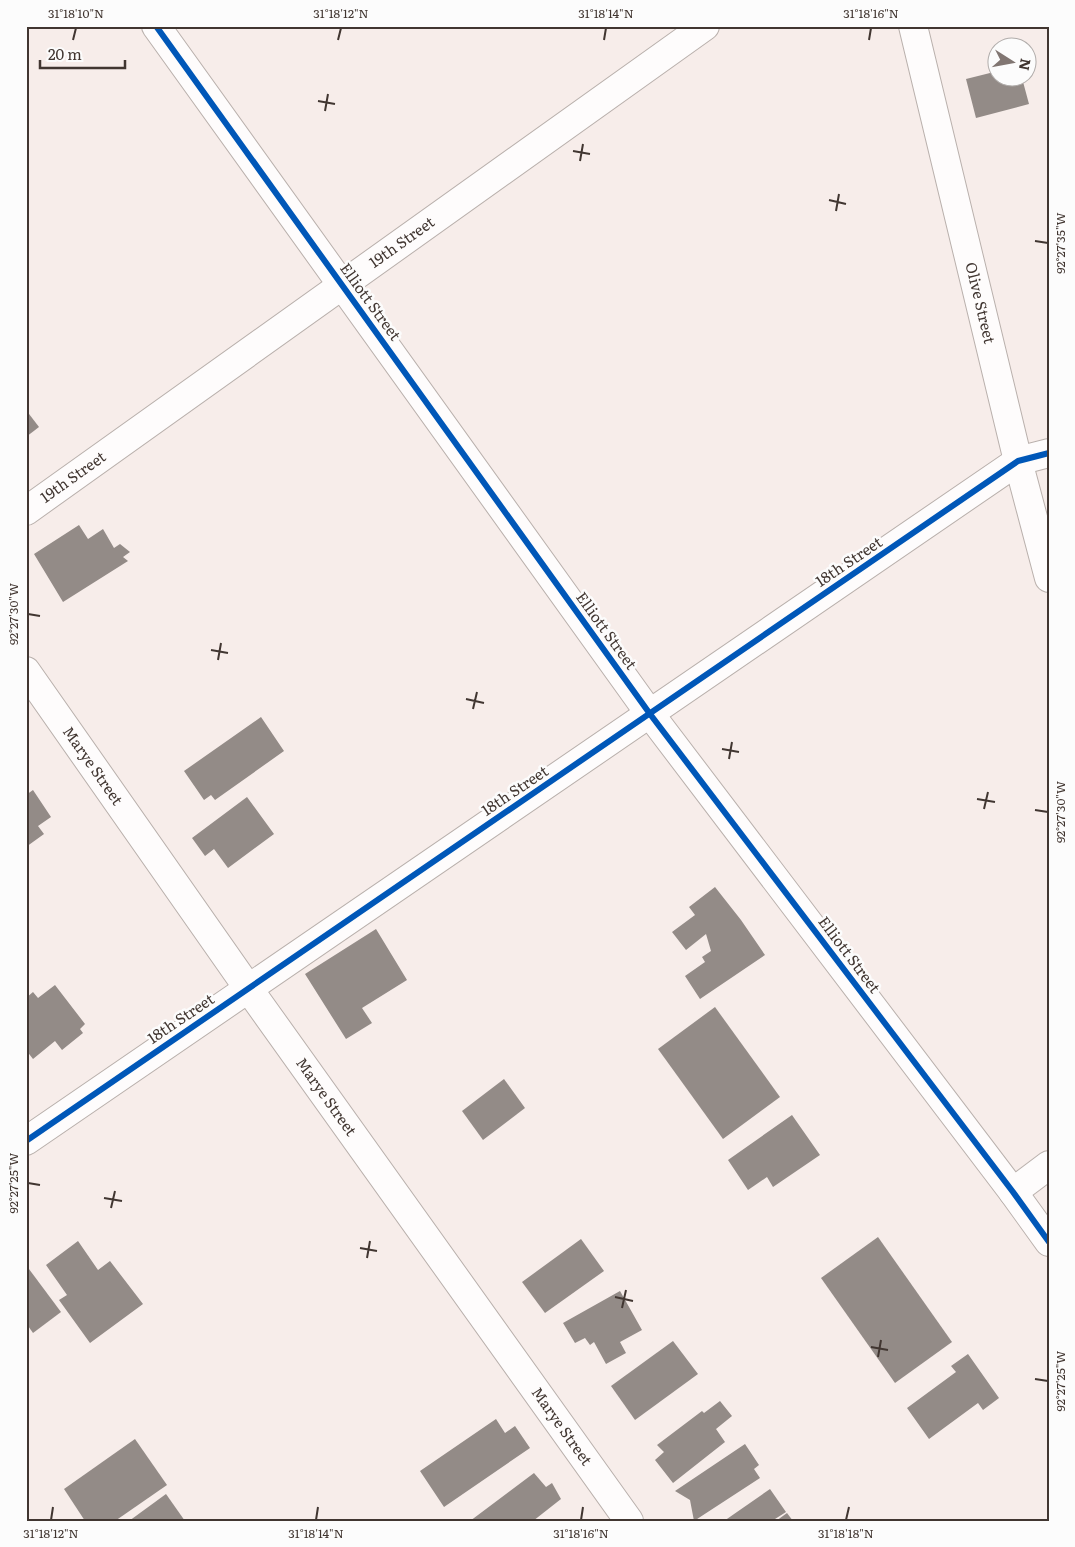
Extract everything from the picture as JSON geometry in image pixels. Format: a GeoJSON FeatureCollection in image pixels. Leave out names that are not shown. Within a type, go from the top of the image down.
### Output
{"type":"FeatureCollection","features":[{"type":"Feature","properties":{"kind":"street","name":"Elliott Street"},"geometry":{"type":"LineString","coordinates":[[156,26],[650,714],[1049,1242]]}},
{"type":"Feature","properties":{"kind":"street","name":"19th Street"},"geometry":{"type":"LineString","coordinates":[[26,511],[706,26]]}},
{"type":"Feature","properties":{"kind":"street","name":"Olive Street"},"geometry":{"type":"LineString","coordinates":[[913,26],[1018,461],[1049,578]]}},
{"type":"Feature","properties":{"kind":"street"},"geometry":{"type":"LineString","coordinates":[[1018,461],[1049,453]]}},
{"type":"Feature","properties":{"kind":"street","name":"18th Street"},"geometry":{"type":"LineString","coordinates":[[26,1141],[1018,461]]}},
{"type":"Feature","properties":{"kind":"street","name":"Marye Street"},"geometry":{"type":"LineString","coordinates":[[26,670],[248,988],[629,1521]]}},
{"type":"Feature","properties":{"kind":"street"},"geometry":{"type":"LineString","coordinates":[[1013,1192],[1049,1165]]}},
{"type":"Feature","properties":{"kind":"building"},"geometry":{"type":"Polygon","coordinates":[[[988,74],[988,88],[1025,88],[1029,104],[976,118],[966,79],[988,74]]]}},
{"type":"Feature","properties":{"kind":"building"},"geometry":{"type":"Polygon","coordinates":[[[26,410],[39,427],[26,437],[26,410]]]}},
{"type":"Feature","properties":{"kind":"building"},"geometry":{"type":"Polygon","coordinates":[[[79,525],[88,539],[103,529],[114,548],[120,544],[130,552],[123,557],[128,561],[63,602],[34,554],[79,525]]]}},
{"type":"Feature","properties":{"kind":"building"},"geometry":{"type":"Polygon","coordinates":[[[261,717],[284,751],[215,800],[211,795],[204,800],[184,771],[261,717]]]}},
{"type":"Feature","properties":{"kind":"building"},"geometry":{"type":"Polygon","coordinates":[[[33,790],[51,817],[38,826],[44,834],[26,847],[26,795],[33,790]]]}},
{"type":"Feature","properties":{"kind":"building"},"geometry":{"type":"Polygon","coordinates":[[[247,797],[274,834],[228,868],[214,849],[205,856],[192,838],[247,797]]]}},
{"type":"Feature","properties":{"kind":"building"},"geometry":{"type":"Polygon","coordinates":[[[715,887],[765,955],[700,999],[685,976],[705,962],[702,957],[711,951],[706,934],[686,950],[672,932],[695,915],[689,907],[715,887]]]}},
{"type":"Feature","properties":{"kind":"building"},"geometry":{"type":"Polygon","coordinates":[[[376,929],[407,980],[362,1008],[372,1023],[346,1039],[305,974],[376,929]]]}},
{"type":"Feature","properties":{"kind":"building"},"geometry":{"type":"Polygon","coordinates":[[[55,985],[85,1024],[80,1029],[83,1033],[62,1050],[55,1041],[33,1059],[26,1050],[26,998],[33,992],[38,998],[55,985]]]}},
{"type":"Feature","properties":{"kind":"building"},"geometry":{"type":"Polygon","coordinates":[[[715,1007],[780,1097],[723,1139],[658,1049],[715,1007]]]}},
{"type":"Feature","properties":{"kind":"building"},"geometry":{"type":"Polygon","coordinates":[[[504,1079],[525,1108],[483,1140],[462,1111],[504,1079]]]}},
{"type":"Feature","properties":{"kind":"building"},"geometry":{"type":"Polygon","coordinates":[[[792,1115],[820,1155],[773,1187],[767,1177],[748,1190],[728,1160],[792,1115]]]}},
{"type":"Feature","properties":{"kind":"building"},"geometry":{"type":"Polygon","coordinates":[[[878,1237],[952,1342],[895,1383],[821,1278],[878,1237]]]}},
{"type":"Feature","properties":{"kind":"building"},"geometry":{"type":"Polygon","coordinates":[[[581,1239],[604,1271],[545,1313],[522,1282],[581,1239]]]}},
{"type":"Feature","properties":{"kind":"building"},"geometry":{"type":"Polygon","coordinates":[[[78,1241],[98,1270],[110,1261],[143,1304],[90,1343],[59,1300],[67,1295],[46,1265],[78,1241]]]}},
{"type":"Feature","properties":{"kind":"building"},"geometry":{"type":"Polygon","coordinates":[[[26,1265],[61,1312],[33,1333],[26,1323],[26,1265]]]}},
{"type":"Feature","properties":{"kind":"building"},"geometry":{"type":"Polygon","coordinates":[[[620,1291],[642,1330],[620,1342],[626,1353],[606,1364],[594,1342],[590,1345],[585,1338],[575,1343],[563,1323],[620,1291]]]}},
{"type":"Feature","properties":{"kind":"building"},"geometry":{"type":"Polygon","coordinates":[[[673,1341],[698,1374],[635,1420],[611,1386],[673,1341]]]}},
{"type":"Feature","properties":{"kind":"building"},"geometry":{"type":"Polygon","coordinates":[[[968,1354],[999,1398],[983,1410],[978,1403],[929,1439],[907,1408],[956,1372],[951,1366],[968,1354]]]}},
{"type":"Feature","properties":{"kind":"building"},"geometry":{"type":"Polygon","coordinates":[[[720,1401],[732,1416],[716,1429],[725,1442],[673,1483],[655,1460],[664,1452],[657,1445],[702,1411],[704,1413],[720,1401]]]}},
{"type":"Feature","properties":{"kind":"building"},"geometry":{"type":"Polygon","coordinates":[[[496,1419],[505,1433],[515,1426],[530,1448],[444,1507],[420,1471],[496,1419]]]}},
{"type":"Feature","properties":{"kind":"building"},"geometry":{"type":"Polygon","coordinates":[[[135,1439],[167,1485],[115,1521],[85,1521],[64,1489],[135,1439]]]}},
{"type":"Feature","properties":{"kind":"building"},"geometry":{"type":"Polygon","coordinates":[[[745,1444],[759,1465],[754,1469],[760,1478],[694,1521],[690,1500],[675,1491],[745,1444]]]}},
{"type":"Feature","properties":{"kind":"building"},"geometry":{"type":"Polygon","coordinates":[[[534,1473],[546,1487],[552,1483],[561,1499],[533,1521],[470,1521],[534,1473]]]}},
{"type":"Feature","properties":{"kind":"building"},"geometry":{"type":"Polygon","coordinates":[[[770,1489],[786,1512],[775,1519],[776,1521],[724,1521],[770,1489]]]}},
{"type":"Feature","properties":{"kind":"building"},"geometry":{"type":"Polygon","coordinates":[[[166,1494],[185,1521],[129,1521],[166,1494]]]}},
{"type":"Feature","properties":{"kind":"building"},"geometry":{"type":"Polygon","coordinates":[[[787,1513],[793,1521],[776,1521],[787,1513]]]}},
{"type":"Feature","properties":{"kind":"cycle path"},"geometry":{"type":"LineString","coordinates":[[156,26],[650,714],[1049,1242]]}},
{"type":"Feature","properties":{"kind":"cycle path"},"geometry":{"type":"LineString","coordinates":[[26,1141],[1018,461],[1049,453]]}}]}
